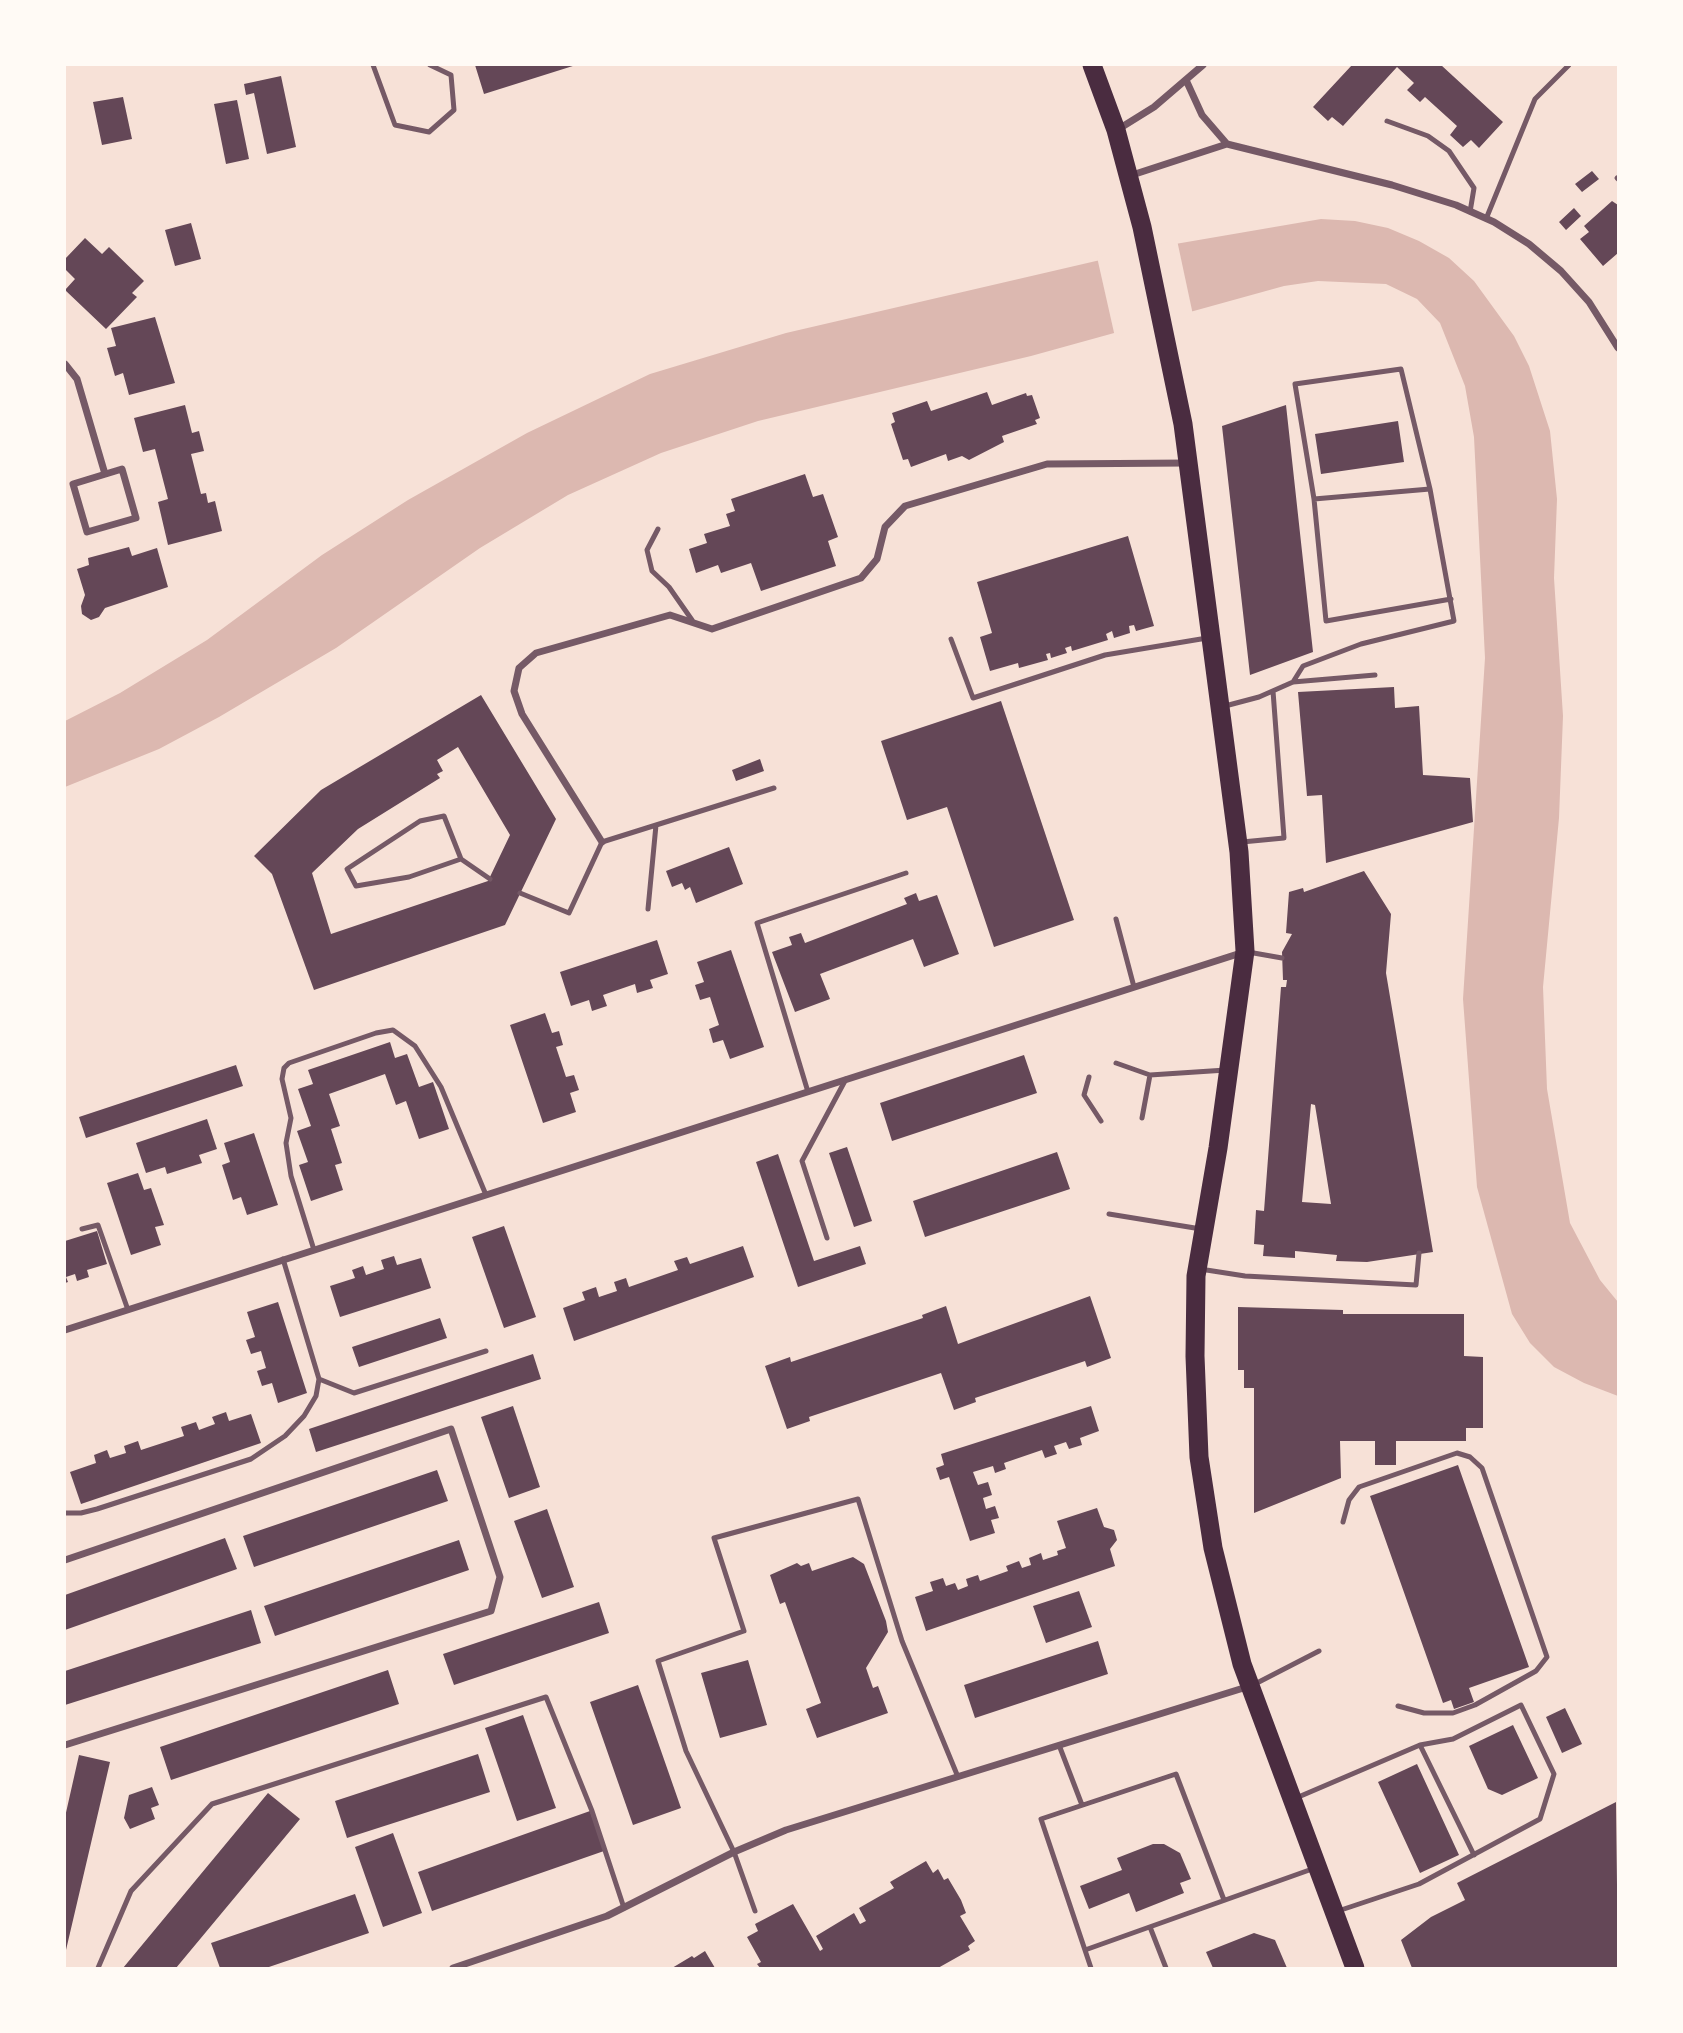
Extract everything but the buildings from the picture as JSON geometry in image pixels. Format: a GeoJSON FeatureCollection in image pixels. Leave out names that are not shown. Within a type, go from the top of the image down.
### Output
{"type":"FeatureCollection","features":[{"type":"Feature","properties":{"kind":"highway"},"geometry":{"type":"LineString","coordinates":[[1092,65],[1116,130],[1142,226],[1183,424],[1238,842],[1245,951],[1197,1269],[1195,1356],[1199,1457],[1213,1548],[1250,1686],[1355,1968]]}},
{"type":"Feature","properties":{"kind":"street"},"geometry":{"type":"LineString","coordinates":[[1116,130],[1154,107],[1203,65]]}},
{"type":"Feature","properties":{"kind":"street"},"geometry":{"type":"LineString","coordinates":[[1186,80],[1202,115],[1227,144]]}},
{"type":"Feature","properties":{"kind":"street"},"geometry":{"type":"LineString","coordinates":[[1129,176],[1227,144],[1392,185],[1470,212],[1529,244],[1561,271],[1589,302],[1618,348]]}},
{"type":"Feature","properties":{"kind":"street"},"geometry":{"type":"LineString","coordinates":[[1609,332],[1618,327]]}},
{"type":"Feature","properties":{"kind":"street"},"geometry":{"type":"LineString","coordinates":[[65,364],[77,379],[105,474]]}},
{"type":"Feature","properties":{"kind":"street"},"geometry":{"type":"LineString","coordinates":[[602,842],[522,714],[514,691],[519,668],[536,653],[670,615],[692,620],[712,629],[862,578],[877,559],[885,527],[905,506],[1047,464],[1189,463]]}},
{"type":"Feature","properties":{"kind":"street"},"geometry":{"type":"LineString","coordinates":[[122,469],[136,517],[87,532],[73,484],[105,474],[122,469]]}},
{"type":"Feature","properties":{"kind":"street"},"geometry":{"type":"LineString","coordinates":[[65,1330],[1245,951]]}},
{"type":"Feature","properties":{"kind":"street"},"geometry":{"type":"LineString","coordinates":[[65,1560],[451,1429],[500,1577],[491,1611],[65,1745]]}},
{"type":"Feature","properties":{"kind":"street"},"geometry":{"type":"LineString","coordinates":[[453,1968],[624,1908],[734,1852],[786,1830],[1250,1686]]}},
{"type":"Feature","properties":{"kind":"lane"},"geometry":{"type":"LineString","coordinates":[[373,65],[396,125],[429,132],[454,110],[451,75],[430,65]]}},
{"type":"Feature","properties":{"kind":"lane"},"geometry":{"type":"LineString","coordinates":[[1486,219],[1535,99],[1569,65]]}},
{"type":"Feature","properties":{"kind":"lane"},"geometry":{"type":"LineString","coordinates":[[1387,121],[1428,136],[1449,151],[1474,188],[1470,212]]}},
{"type":"Feature","properties":{"kind":"lane"},"geometry":{"type":"LineString","coordinates":[[1293,682],[1303,666],[1361,644],[1454,621],[1451,599],[1430,489],[1401,369],[1295,384],[1314,499],[1326,621],[1451,599]]}},
{"type":"Feature","properties":{"kind":"lane"},"geometry":{"type":"LineString","coordinates":[[1314,499],[1430,489]]}},
{"type":"Feature","properties":{"kind":"lane"},"geometry":{"type":"LineString","coordinates":[[658,529],[647,550],[652,571],[669,587],[692,620]]}},
{"type":"Feature","properties":{"kind":"lane"},"geometry":{"type":"LineString","coordinates":[[951,639],[973,698],[1105,655],[1212,637]]}},
{"type":"Feature","properties":{"kind":"lane"},"geometry":{"type":"LineString","coordinates":[[1222,707],[1293,682],[1375,675]]}},
{"type":"Feature","properties":{"kind":"lane"},"geometry":{"type":"LineString","coordinates":[[1238,842],[1284,838],[1273,691]]}},
{"type":"Feature","properties":{"kind":"lane"},"geometry":{"type":"LineString","coordinates":[[520,893],[569,913],[602,842],[774,788]]}},
{"type":"Feature","properties":{"kind":"lane"},"geometry":{"type":"LineString","coordinates":[[461,859],[409,877],[356,886],[347,869],[420,821],[444,816],[461,859],[489,879]]}},
{"type":"Feature","properties":{"kind":"lane"},"geometry":{"type":"LineString","coordinates":[[648,909],[656,825]]}},
{"type":"Feature","properties":{"kind":"lane"},"geometry":{"type":"LineString","coordinates":[[808,1092],[758,923],[906,873]]}},
{"type":"Feature","properties":{"kind":"lane"},"geometry":{"type":"LineString","coordinates":[[1116,919],[1134,987]]}},
{"type":"Feature","properties":{"kind":"lane"},"geometry":{"type":"LineString","coordinates":[[1245,951],[1282,958]]}},
{"type":"Feature","properties":{"kind":"lane"},"geometry":{"type":"LineString","coordinates":[[314,1250],[291,1177],[286,1143],[291,1118],[282,1079],[284,1068],[289,1063],[376,1032],[393,1030],[415,1046],[441,1087],[486,1195]]}},
{"type":"Feature","properties":{"kind":"lane"},"geometry":{"type":"LineString","coordinates":[[1116,1063],[1150,1075],[1228,1070]]}},
{"type":"Feature","properties":{"kind":"lane"},"geometry":{"type":"LineString","coordinates":[[1142,1118],[1150,1075]]}},
{"type":"Feature","properties":{"kind":"lane"},"geometry":{"type":"LineString","coordinates":[[1089,1077],[1084,1095],[1101,1121]]}},
{"type":"Feature","properties":{"kind":"lane"},"geometry":{"type":"LineString","coordinates":[[827,1238],[802,1161],[846,1080]]}},
{"type":"Feature","properties":{"kind":"lane"},"geometry":{"type":"LineString","coordinates":[[1109,1214],[1204,1230]]}},
{"type":"Feature","properties":{"kind":"lane"},"geometry":{"type":"LineString","coordinates":[[82,1230],[98,1225],[128,1310]]}},
{"type":"Feature","properties":{"kind":"lane"},"geometry":{"type":"LineString","coordinates":[[1197,1269],[1245,1276],[1416,1285],[1419,1254]]}},
{"type":"Feature","properties":{"kind":"lane"},"geometry":{"type":"LineString","coordinates":[[65,1513],[97,1509],[264,1452],[304,1416],[316,1396],[319,1379],[283,1259]]}},
{"type":"Feature","properties":{"kind":"lane"},"geometry":{"type":"LineString","coordinates":[[319,1379],[354,1393],[486,1351]]}},
{"type":"Feature","properties":{"kind":"lane"},"geometry":{"type":"LineString","coordinates":[[1343,1522],[1349,1500],[1359,1487],[1457,1453],[1471,1457],[1482,1468],[1547,1657],[1536,1671],[1475,1705],[1453,1713],[1424,1713],[1398,1706]]}},
{"type":"Feature","properties":{"kind":"lane"},"geometry":{"type":"LineString","coordinates":[[755,1911],[734,1852],[686,1751],[658,1661],[744,1630],[714,1538],[858,1499],[902,1641],[958,1777]]}},
{"type":"Feature","properties":{"kind":"lane"},"geometry":{"type":"LineString","coordinates":[[1250,1686],[1319,1651]]}},
{"type":"Feature","properties":{"kind":"lane"},"geometry":{"type":"LineString","coordinates":[[98,1968],[131,1891],[212,1804],[546,1697],[592,1811],[624,1908]]}},
{"type":"Feature","properties":{"kind":"lane"},"geometry":{"type":"LineString","coordinates":[[1293,1799],[1420,1745],[1453,1739],[1521,1704],[1554,1774],[1540,1819],[1419,1884],[1335,1912]]}},
{"type":"Feature","properties":{"kind":"lane"},"geometry":{"type":"LineString","coordinates":[[1059,1745],[1082,1805]]}},
{"type":"Feature","properties":{"kind":"lane"},"geometry":{"type":"LineString","coordinates":[[1420,1745],[1474,1854]]}},
{"type":"Feature","properties":{"kind":"lane"},"geometry":{"type":"LineString","coordinates":[[1091,1968],[1041,1819],[1176,1774],[1224,1900]]}},
{"type":"Feature","properties":{"kind":"lane"},"geometry":{"type":"LineString","coordinates":[[1085,1950],[1318,1866]]}},
{"type":"Feature","properties":{"kind":"lane"},"geometry":{"type":"LineString","coordinates":[[1150,1927],[1166,1968]]}},
{"type":"Feature","properties":{"kind":"shaded area"},"geometry":{"type":"Polygon","coordinates":[[[1321,219],[1355,221],[1388,228],[1449,258],[1474,281],[1514,336],[1529,366],[1550,431],[1557,499],[1554,578],[1563,716],[1559,818],[1543,987],[1547,1089],[1570,1223],[1600,1280],[1618,1302],[1618,1396],[1584,1383],[1554,1367],[1530,1343],[1512,1314],[1477,1187],[1463,999],[1485,658],[1474,437],[1465,386],[1440,323],[1417,299],[1386,284],[1318,281],[1284,286],[1031,356],[758,421],[661,453],[568,495],[480,548],[336,648],[219,717],[159,749],[65,787],[65,721],[120,693],[207,640],[322,555],[408,500],[527,433],[650,374],[786,333],[1152,248],[1321,219]]]}},
{"type":"Feature","properties":{"kind":"pier"},"geometry":{"type":"Polygon","coordinates":[[[1177,240],[1193,315],[1115,337],[1097,257],[1177,240]]]}}]}
